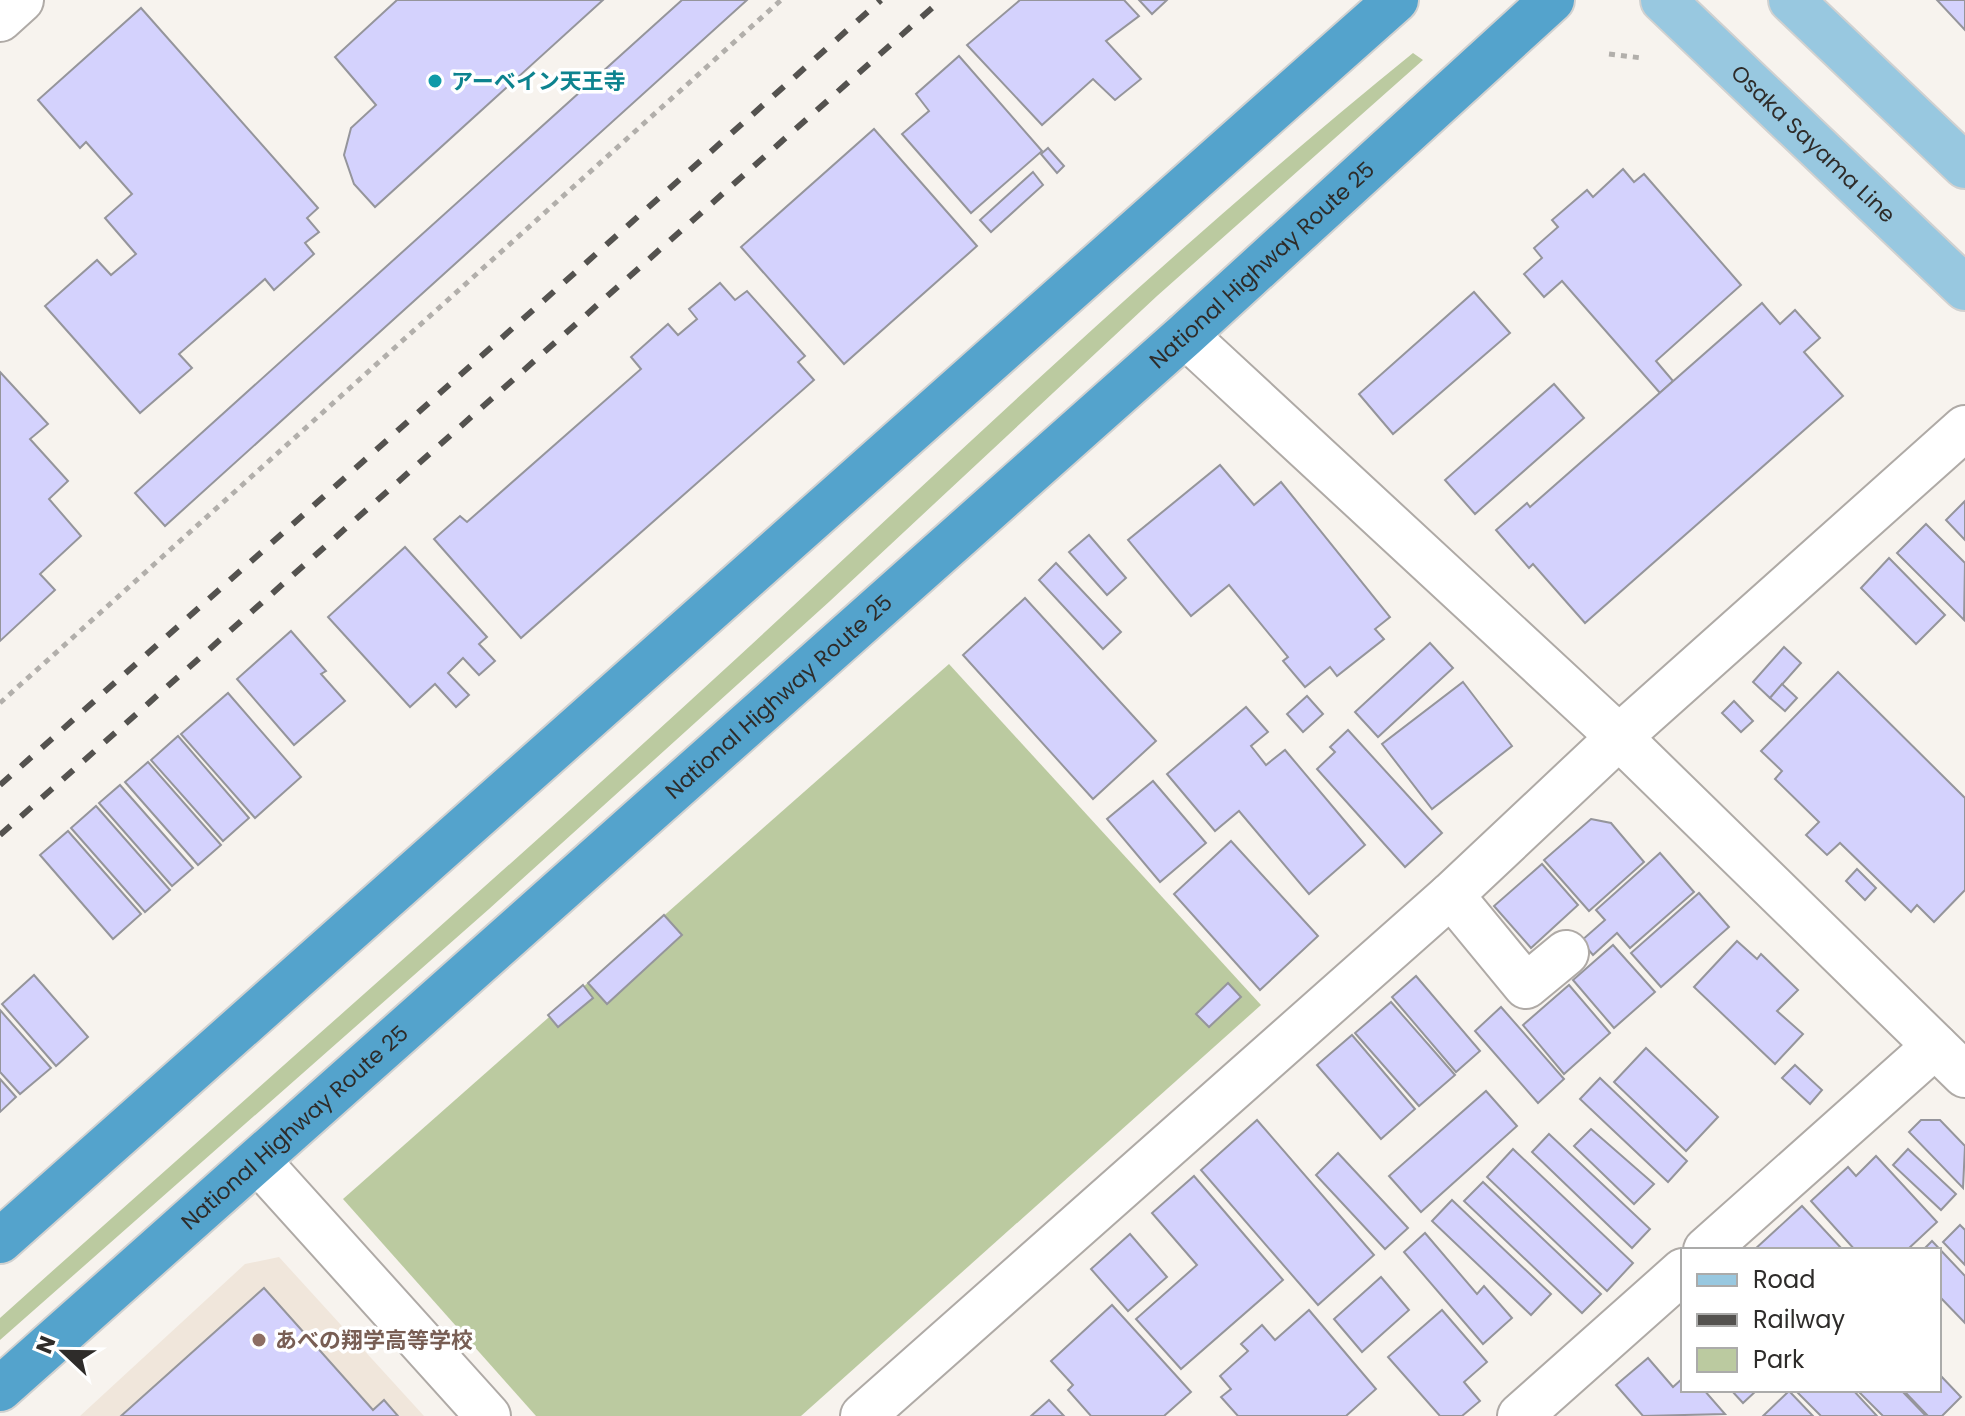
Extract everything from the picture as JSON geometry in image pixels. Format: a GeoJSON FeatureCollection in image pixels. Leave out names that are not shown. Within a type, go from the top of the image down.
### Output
{"type":"FeatureCollection","features":[{"type":"Feature","properties":{"kind":"highway"},"geometry":{"type":"LineString","coordinates":[[0,1241],[1396,0]]}},
{"type":"Feature","properties":{"kind":"highway","name":"National Highway Route 25"},"geometry":{"type":"LineString","coordinates":[[0,1389],[1185,335],[1552,0]]}},
{"type":"Feature","properties":{"kind":"main road","name":"Osaka Sayama Line"},"geometry":{"type":"LineString","coordinates":[[1663,0],[1965,288]]}},
{"type":"Feature","properties":{"kind":"main road"},"geometry":{"type":"LineString","coordinates":[[1791,0],[1965,166]]}},
{"type":"Feature","properties":{"kind":"street"},"geometry":{"type":"LineString","coordinates":[[0,19],[21,0]]}},
{"type":"Feature","properties":{"kind":"street"},"geometry":{"type":"LineString","coordinates":[[1185,335],[1619,737],[1950,1060],[1709,1248]]}},
{"type":"Feature","properties":{"kind":"street"},"geometry":{"type":"LineString","coordinates":[[863,1416],[1451,895],[1619,737],[1965,428]]}},
{"type":"Feature","properties":{"kind":"street"},"geometry":{"type":"LineString","coordinates":[[1451,895],[1526,986],[1566,953]]}},
{"type":"Feature","properties":{"kind":"street"},"geometry":{"type":"LineString","coordinates":[[258,1161],[488,1416]]}},
{"type":"Feature","properties":{"kind":"street"},"geometry":{"type":"LineString","coordinates":[[1520,1416],[1681,1273]]}},
{"type":"Feature","properties":{"kind":"path"},"geometry":{"type":"LineString","coordinates":[[0,703],[781,0]]}},
{"type":"Feature","properties":{"kind":"shaded area","name":"あべの翔学高等学校"},"geometry":{"type":"Polygon","coordinates":[[[279,1257],[424,1416],[80,1416],[245,1264],[279,1257]]]}},
{"type":"Feature","properties":{"kind":"green space"},"geometry":{"type":"Polygon","coordinates":[[[1413,53],[1423,60],[1157,296],[830,601],[489,909],[0,1340],[0,1318],[647,740],[1155,274],[1413,53]]]}},
{"type":"Feature","properties":{"kind":"green space"},"geometry":{"type":"Polygon","coordinates":[[[949,664],[1261,1005],[801,1416],[536,1416],[343,1199],[949,664]]]}},
{"type":"Feature","properties":{"kind":"building","name":"アーベイン天王寺"},"geometry":{"type":"Polygon","coordinates":[[[397,0],[603,0],[375,207],[354,184],[344,155],[351,128],[376,105],[335,57],[397,0]]]}},
{"type":"Feature","properties":{"kind":"building"},"geometry":{"type":"Polygon","coordinates":[[[682,0],[747,0],[165,526],[135,493],[682,0]]]}},
{"type":"Feature","properties":{"kind":"building"},"geometry":{"type":"Polygon","coordinates":[[[1020,0],[1124,0],[1139,16],[1106,41],[1141,79],[1115,100],[1093,79],[1042,125],[967,45],[1020,0]]]}},
{"type":"Feature","properties":{"kind":"building"},"geometry":{"type":"Polygon","coordinates":[[[1139,0],[1167,0],[1152,14],[1139,0]]]}},
{"type":"Feature","properties":{"kind":"building"},"geometry":{"type":"Polygon","coordinates":[[[1937,0],[1965,0],[1965,30],[1937,0]]]}},
{"type":"Feature","properties":{"kind":"building"},"geometry":{"type":"Polygon","coordinates":[[[141,8],[318,208],[307,218],[319,232],[305,243],[314,254],[274,290],[265,279],[179,354],[192,368],[140,413],[45,306],[97,260],[111,275],[136,254],[105,218],[132,194],[86,142],[80,148],[38,100],[141,8]]]}},
{"type":"Feature","properties":{"kind":"building"},"geometry":{"type":"Polygon","coordinates":[[[959,56],[1042,151],[971,213],[902,134],[929,111],[916,94],[959,56]]]}},
{"type":"Feature","properties":{"kind":"building"},"geometry":{"type":"Polygon","coordinates":[[[874,129],[977,246],[844,364],[741,247],[874,129]]]}},
{"type":"Feature","properties":{"kind":"building"},"geometry":{"type":"Polygon","coordinates":[[[1048,148],[1064,166],[1057,173],[1041,154],[1048,148]]]}},
{"type":"Feature","properties":{"kind":"building"},"geometry":{"type":"Polygon","coordinates":[[[1623,169],[1634,182],[1644,174],[1741,285],[1656,361],[1673,381],[1660,393],[1562,281],[1544,297],[1524,274],[1542,258],[1534,248],[1558,227],[1552,220],[1587,190],[1593,197],[1623,169]]]}},
{"type":"Feature","properties":{"kind":"building"},"geometry":{"type":"Polygon","coordinates":[[[1033,172],[1043,185],[991,232],[980,220],[1033,172]]]}},
{"type":"Feature","properties":{"kind":"building"},"geometry":{"type":"Polygon","coordinates":[[[720,283],[735,300],[747,291],[805,356],[798,362],[814,380],[521,638],[434,539],[460,516],[467,522],[641,369],[631,357],[668,324],[678,335],[697,319],[689,309],[720,283]]]}},
{"type":"Feature","properties":{"kind":"building"},"geometry":{"type":"Polygon","coordinates":[[[1474,292],[1510,333],[1393,434],[1359,394],[1474,292]]]}},
{"type":"Feature","properties":{"kind":"building"},"geometry":{"type":"Polygon","coordinates":[[[1762,303],[1780,324],[1795,310],[1820,338],[1804,352],[1843,396],[1585,623],[1533,564],[1529,568],[1496,530],[1527,503],[1530,507],[1762,303]]]}},
{"type":"Feature","properties":{"kind":"building"},"geometry":{"type":"Polygon","coordinates":[[[0,372],[48,424],[30,439],[68,481],[49,499],[81,536],[40,574],[55,590],[0,641],[0,372]]]}},
{"type":"Feature","properties":{"kind":"building"},"geometry":{"type":"Polygon","coordinates":[[[1554,384],[1584,418],[1475,514],[1445,480],[1554,384]]]}},
{"type":"Feature","properties":{"kind":"building"},"geometry":{"type":"Polygon","coordinates":[[[1220,465],[1254,505],[1281,482],[1390,617],[1375,629],[1384,639],[1337,676],[1330,667],[1305,687],[1283,661],[1288,657],[1229,585],[1191,616],[1128,540],[1220,465]]]}},
{"type":"Feature","properties":{"kind":"building"},"geometry":{"type":"Polygon","coordinates":[[[1965,501],[1965,540],[1946,520],[1965,501]]]}},
{"type":"Feature","properties":{"kind":"building"},"geometry":{"type":"Polygon","coordinates":[[[1926,524],[1965,563],[1964,620],[1897,553],[1926,524]]]}},
{"type":"Feature","properties":{"kind":"building"},"geometry":{"type":"Polygon","coordinates":[[[1089,535],[1126,578],[1107,595],[1069,552],[1089,535]]]}},
{"type":"Feature","properties":{"kind":"building"},"geometry":{"type":"Polygon","coordinates":[[[405,547],[487,637],[479,644],[495,661],[479,675],[463,658],[448,673],[469,695],[456,707],[435,684],[410,707],[328,617],[405,547]]]}},
{"type":"Feature","properties":{"kind":"building"},"geometry":{"type":"Polygon","coordinates":[[[1889,558],[1945,615],[1916,644],[1861,588],[1889,558]]]}},
{"type":"Feature","properties":{"kind":"building"},"geometry":{"type":"Polygon","coordinates":[[[1056,563],[1121,632],[1103,649],[1039,580],[1056,563]]]}},
{"type":"Feature","properties":{"kind":"building"},"geometry":{"type":"Polygon","coordinates":[[[1025,598],[1156,741],[1093,799],[963,655],[1025,598]]]}},
{"type":"Feature","properties":{"kind":"building"},"geometry":{"type":"Polygon","coordinates":[[[291,631],[326,671],[321,674],[345,701],[294,745],[237,679],[291,631]]]}},
{"type":"Feature","properties":{"kind":"building"},"geometry":{"type":"Polygon","coordinates":[[[1430,643],[1453,668],[1378,737],[1355,712],[1430,643]]]}},
{"type":"Feature","properties":{"kind":"building"},"geometry":{"type":"Polygon","coordinates":[[[1784,647],[1801,663],[1770,698],[1753,682],[1784,647]]]}},
{"type":"Feature","properties":{"kind":"building"},"geometry":{"type":"Polygon","coordinates":[[[1838,672],[1965,798],[1965,890],[1934,922],[1917,905],[1911,912],[1840,843],[1827,855],[1806,835],[1819,822],[1775,779],[1782,771],[1761,751],[1838,672]]]}},
{"type":"Feature","properties":{"kind":"building"},"geometry":{"type":"Polygon","coordinates":[[[1463,682],[1512,746],[1432,809],[1382,744],[1463,682]]]}},
{"type":"Feature","properties":{"kind":"building"},"geometry":{"type":"Polygon","coordinates":[[[1782,684],[1797,698],[1785,711],[1770,698],[1782,684]]]}},
{"type":"Feature","properties":{"kind":"building"},"geometry":{"type":"Polygon","coordinates":[[[228,693],[301,777],[255,818],[181,734],[228,693]]]}},
{"type":"Feature","properties":{"kind":"building"},"geometry":{"type":"Polygon","coordinates":[[[1307,696],[1323,714],[1303,732],[1287,714],[1307,696]]]}},
{"type":"Feature","properties":{"kind":"building"},"geometry":{"type":"Polygon","coordinates":[[[1734,701],[1753,721],[1741,732],[1722,713],[1734,701]]]}},
{"type":"Feature","properties":{"kind":"building"},"geometry":{"type":"Polygon","coordinates":[[[1246,707],[1268,732],[1251,746],[1266,765],[1285,750],[1365,845],[1309,894],[1239,811],[1215,831],[1167,774],[1246,707]]]}},
{"type":"Feature","properties":{"kind":"building"},"geometry":{"type":"Polygon","coordinates":[[[1348,730],[1442,833],[1405,867],[1317,769],[1335,752],[1330,747],[1348,730]]]}},
{"type":"Feature","properties":{"kind":"building"},"geometry":{"type":"Polygon","coordinates":[[[178,736],[249,818],[223,841],[151,760],[178,736]]]}},
{"type":"Feature","properties":{"kind":"building"},"geometry":{"type":"Polygon","coordinates":[[[148,762],[221,845],[198,865],[125,782],[148,762]]]}},
{"type":"Feature","properties":{"kind":"building"},"geometry":{"type":"Polygon","coordinates":[[[1153,781],[1206,843],[1160,882],[1107,819],[1153,781]]]}},
{"type":"Feature","properties":{"kind":"building"},"geometry":{"type":"Polygon","coordinates":[[[120,785],[193,868],[172,886],[99,803],[120,785]]]}},
{"type":"Feature","properties":{"kind":"building"},"geometry":{"type":"Polygon","coordinates":[[[96,806],[170,890],[145,912],[71,828],[96,806]]]}},
{"type":"Feature","properties":{"kind":"building"},"geometry":{"type":"Polygon","coordinates":[[[1591,819],[1611,823],[1644,862],[1589,911],[1544,860],[1591,819]]]}},
{"type":"Feature","properties":{"kind":"building"},"geometry":{"type":"Polygon","coordinates":[[[68,831],[141,914],[113,939],[40,855],[68,831]]]}},
{"type":"Feature","properties":{"kind":"building"},"geometry":{"type":"Polygon","coordinates":[[[1231,841],[1318,936],[1260,990],[1174,894],[1231,841]]]}},
{"type":"Feature","properties":{"kind":"building"},"geometry":{"type":"Polygon","coordinates":[[[1660,853],[1694,892],[1630,948],[1617,933],[1593,955],[1581,941],[1605,920],[1596,910],[1660,853]]]}},
{"type":"Feature","properties":{"kind":"building"},"geometry":{"type":"Polygon","coordinates":[[[1542,864],[1578,905],[1531,948],[1494,906],[1542,864]]]}},
{"type":"Feature","properties":{"kind":"building"},"geometry":{"type":"Polygon","coordinates":[[[1857,869],[1876,888],[1865,900],[1846,881],[1857,869]]]}},
{"type":"Feature","properties":{"kind":"building"},"geometry":{"type":"Polygon","coordinates":[[[1699,893],[1729,927],[1661,987],[1631,953],[1699,893]]]}},
{"type":"Feature","properties":{"kind":"building"},"geometry":{"type":"Polygon","coordinates":[[[664,915],[682,935],[607,1004],[588,983],[664,915]]]}},
{"type":"Feature","properties":{"kind":"building"},"geometry":{"type":"Polygon","coordinates":[[[1737,941],[1757,959],[1761,954],[1798,990],[1777,1011],[1803,1034],[1775,1064],[1694,987],[1737,941]]]}},
{"type":"Feature","properties":{"kind":"building"},"geometry":{"type":"Polygon","coordinates":[[[1613,945],[1655,992],[1614,1028],[1573,980],[1613,945]]]}},
{"type":"Feature","properties":{"kind":"building"},"geometry":{"type":"Polygon","coordinates":[[[34,975],[88,1037],[56,1066],[2,1004],[34,975]]]}},
{"type":"Feature","properties":{"kind":"building"},"geometry":{"type":"Polygon","coordinates":[[[1416,976],[1480,1051],[1456,1072],[1392,997],[1416,976]]]}},
{"type":"Feature","properties":{"kind":"building"},"geometry":{"type":"Polygon","coordinates":[[[1228,983],[1241,997],[1209,1027],[1196,1014],[1228,983]]]}},
{"type":"Feature","properties":{"kind":"building"},"geometry":{"type":"Polygon","coordinates":[[[583,985],[593,998],[558,1027],[548,1015],[583,985]]]}},
{"type":"Feature","properties":{"kind":"building"},"geometry":{"type":"Polygon","coordinates":[[[1569,985],[1610,1033],[1564,1074],[1523,1025],[1569,985]]]}},
{"type":"Feature","properties":{"kind":"building"},"geometry":{"type":"Polygon","coordinates":[[[1391,1002],[1455,1075],[1419,1106],[1355,1033],[1391,1002]]]}},
{"type":"Feature","properties":{"kind":"building"},"geometry":{"type":"Polygon","coordinates":[[[1501,1007],[1564,1079],[1538,1103],[1475,1031],[1501,1007]]]}},
{"type":"Feature","properties":{"kind":"building"},"geometry":{"type":"Polygon","coordinates":[[[0,1010],[51,1068],[20,1094],[0,1072],[0,1010]]]}},
{"type":"Feature","properties":{"kind":"building"},"geometry":{"type":"Polygon","coordinates":[[[1352,1035],[1415,1109],[1381,1139],[1317,1065],[1352,1035]]]}},
{"type":"Feature","properties":{"kind":"building"},"geometry":{"type":"Polygon","coordinates":[[[1646,1048],[1718,1117],[1686,1151],[1614,1082],[1646,1048]]]}},
{"type":"Feature","properties":{"kind":"building"},"geometry":{"type":"Polygon","coordinates":[[[1795,1065],[1822,1090],[1810,1104],[1782,1078],[1795,1065]]]}},
{"type":"Feature","properties":{"kind":"building"},"geometry":{"type":"Polygon","coordinates":[[[1600,1078],[1687,1161],[1668,1182],[1580,1099],[1600,1078]]]}},
{"type":"Feature","properties":{"kind":"building"},"geometry":{"type":"Polygon","coordinates":[[[0,1079],[16,1097],[0,1112],[0,1079]]]}},
{"type":"Feature","properties":{"kind":"building"},"geometry":{"type":"Polygon","coordinates":[[[1486,1091],[1517,1126],[1421,1212],[1389,1176],[1486,1091]]]}},
{"type":"Feature","properties":{"kind":"building"},"geometry":{"type":"Polygon","coordinates":[[[1257,1120],[1374,1255],[1318,1305],[1201,1170],[1257,1120]]]}},
{"type":"Feature","properties":{"kind":"building"},"geometry":{"type":"Polygon","coordinates":[[[1921,1120],[1940,1120],[1965,1146],[1963,1188],[1909,1132],[1921,1120]]]}},
{"type":"Feature","properties":{"kind":"building"},"geometry":{"type":"Polygon","coordinates":[[[1591,1129],[1654,1184],[1634,1204],[1574,1146],[1591,1129]]]}},
{"type":"Feature","properties":{"kind":"building"},"geometry":{"type":"Polygon","coordinates":[[[1549,1134],[1650,1229],[1632,1248],[1532,1152],[1549,1134]]]}},
{"type":"Feature","properties":{"kind":"building"},"geometry":{"type":"Polygon","coordinates":[[[1513,1149],[1633,1263],[1607,1291],[1487,1177],[1513,1149]]]}},
{"type":"Feature","properties":{"kind":"building"},"geometry":{"type":"Polygon","coordinates":[[[1908,1149],[1956,1194],[1941,1210],[1893,1165],[1908,1149]]]}},
{"type":"Feature","properties":{"kind":"building"},"geometry":{"type":"Polygon","coordinates":[[[1338,1153],[1408,1228],[1385,1249],[1316,1175],[1338,1153]]]}},
{"type":"Feature","properties":{"kind":"building"},"geometry":{"type":"Polygon","coordinates":[[[1876,1156],[1937,1222],[1909,1248],[1853,1248],[1811,1201],[1848,1167],[1856,1176],[1876,1156]]]}},
{"type":"Feature","properties":{"kind":"building"},"geometry":{"type":"Polygon","coordinates":[[[1194,1176],[1283,1280],[1181,1369],[1136,1319],[1197,1265],[1152,1213],[1194,1176]]]}},
{"type":"Feature","properties":{"kind":"building"},"geometry":{"type":"Polygon","coordinates":[[[1483,1182],[1601,1294],[1582,1313],[1464,1201],[1483,1182]]]}},
{"type":"Feature","properties":{"kind":"building"},"geometry":{"type":"Polygon","coordinates":[[[1452,1200],[1551,1294],[1531,1315],[1432,1221],[1452,1200]]]}},
{"type":"Feature","properties":{"kind":"building"},"geometry":{"type":"Polygon","coordinates":[[[1802,1206],[1841,1248],[1756,1248],[1802,1206]]]}},
{"type":"Feature","properties":{"kind":"building"},"geometry":{"type":"Polygon","coordinates":[[[1960,1225],[1965,1230],[1965,1265],[1943,1242],[1960,1225]]]}},
{"type":"Feature","properties":{"kind":"building"},"geometry":{"type":"Polygon","coordinates":[[[1425,1233],[1477,1294],[1484,1286],[1512,1318],[1483,1344],[1404,1252],[1425,1233]]]}},
{"type":"Feature","properties":{"kind":"building"},"geometry":{"type":"Polygon","coordinates":[[[1130,1234],[1167,1277],[1128,1311],[1091,1269],[1130,1234]]]}},
{"type":"Feature","properties":{"kind":"building"},"geometry":{"type":"Polygon","coordinates":[[[1932,1241],[1939,1248],[1925,1248],[1932,1241]]]}},
{"type":"Feature","properties":{"kind":"building"},"geometry":{"type":"Polygon","coordinates":[[[1941,1251],[1965,1276],[1965,1323],[1941,1298],[1941,1251]]]}},
{"type":"Feature","properties":{"kind":"building"},"geometry":{"type":"Polygon","coordinates":[[[1381,1277],[1409,1310],[1362,1352],[1334,1319],[1381,1277]]]}},
{"type":"Feature","properties":{"kind":"building"},"geometry":{"type":"Polygon","coordinates":[[[264,1288],[373,1410],[384,1400],[398,1416],[121,1416],[264,1288]]]}},
{"type":"Feature","properties":{"kind":"building"},"geometry":{"type":"Polygon","coordinates":[[[1112,1305],[1191,1392],[1164,1416],[1091,1416],[1068,1390],[1073,1385],[1051,1361],[1112,1305]]]}},
{"type":"Feature","properties":{"kind":"building"},"geometry":{"type":"Polygon","coordinates":[[[1309,1310],[1376,1389],[1346,1416],[1238,1416],[1221,1397],[1231,1389],[1220,1376],[1248,1351],[1241,1344],[1262,1325],[1275,1340],[1309,1310]]]}},
{"type":"Feature","properties":{"kind":"building"},"geometry":{"type":"Polygon","coordinates":[[[1442,1310],[1487,1362],[1464,1382],[1480,1401],[1462,1416],[1440,1416],[1388,1357],[1442,1310]]]}},
{"type":"Feature","properties":{"kind":"building"},"geometry":{"type":"Polygon","coordinates":[[[1648,1358],[1673,1387],[1681,1380],[1681,1392],[1706,1392],[1725,1414],[1643,1416],[1616,1385],[1648,1358]]]}},
{"type":"Feature","properties":{"kind":"building"},"geometry":{"type":"Polygon","coordinates":[[[1941,1376],[1961,1397],[1942,1416],[1928,1416],[1905,1392],[1941,1392],[1941,1376]]]}},
{"type":"Feature","properties":{"kind":"building"},"geometry":{"type":"Polygon","coordinates":[[[1733,1392],[1755,1392],[1743,1403],[1733,1392]]]}},
{"type":"Feature","properties":{"kind":"building"},"geometry":{"type":"Polygon","coordinates":[[[1790,1392],[1813,1416],[1763,1416],[1790,1392]]]}},
{"type":"Feature","properties":{"kind":"building"},"geometry":{"type":"Polygon","coordinates":[[[1797,1392],[1855,1392],[1877,1416],[1821,1416],[1797,1392]]]}},
{"type":"Feature","properties":{"kind":"building"},"geometry":{"type":"Polygon","coordinates":[[[1859,1392],[1903,1392],[1926,1416],[1883,1416],[1859,1392]]]}},
{"type":"Feature","properties":{"kind":"building"},"geometry":{"type":"Polygon","coordinates":[[[1049,1400],[1064,1416],[1031,1416],[1049,1400]]]}},
{"type":"Feature","properties":{"kind":"railway"},"geometry":{"type":"LineString","coordinates":[[0,785],[881,0]]}},
{"type":"Feature","properties":{"kind":"railway"},"geometry":{"type":"LineString","coordinates":[[0,835],[941,0]]}},
{"type":"Feature","properties":{"kind":"place","name":"アーベイン天王寺"},"geometry":{"type":"Point","coordinates":[435,81]}},
{"type":"Feature","properties":{"kind":"place","name":"あべの翔学高等学校"},"geometry":{"type":"Point","coordinates":[259,1340]}}]}
